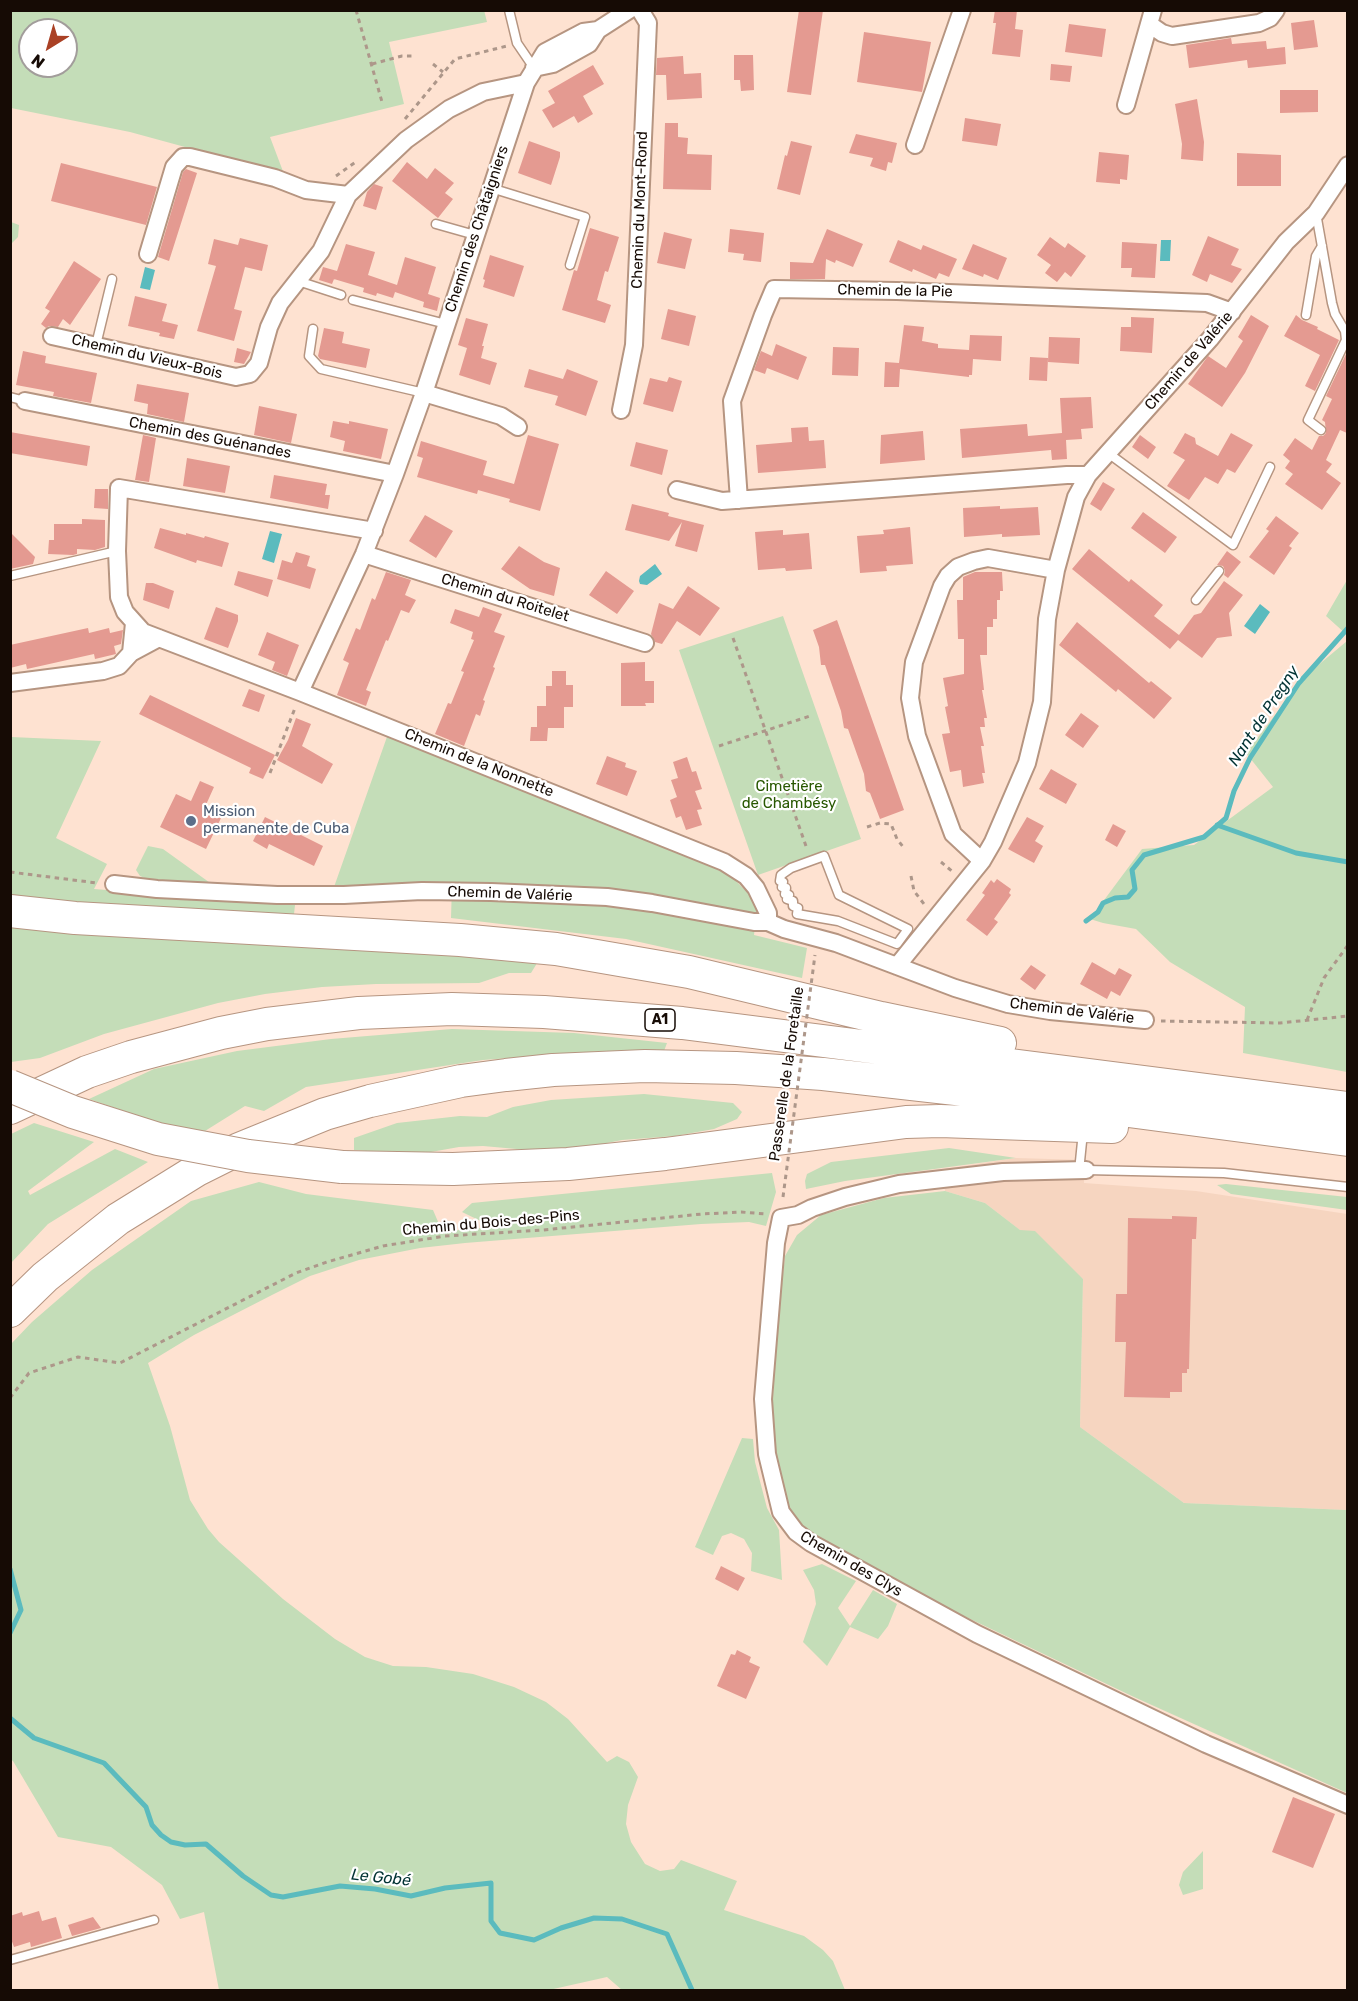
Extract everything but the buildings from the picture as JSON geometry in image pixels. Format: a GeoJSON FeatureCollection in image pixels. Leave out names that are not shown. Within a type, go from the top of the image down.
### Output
{"type":"FeatureCollection","features":[{"type":"Feature","properties":{"kind":"highway"},"geometry":{"type":"LineString","coordinates":[[10,911],[87,918],[460,940],[598,955],[698,974],[880,1018],[1235,1093]]}},
{"type":"Feature","properties":{"kind":"highway","name":"A1"},"geometry":{"type":"LineString","coordinates":[[10,1108],[46,1090],[109,1065],[221,1033],[267,1024],[359,1013],[452,1010],[556,1012],[682,1023],[1347,1108]]}},
{"type":"Feature","properties":{"kind":"highway"},"geometry":{"type":"LineString","coordinates":[[10,1311],[45,1277],[90,1240],[157,1193],[197,1170],[282,1130],[325,1114],[415,1090],[484,1078],[553,1070],[611,1067],[758,1069],[916,1084],[1347,1140]]}},
{"type":"Feature","properties":{"kind":"highway"},"geometry":{"type":"LineString","coordinates":[[10,1086],[73,1112],[158,1139],[248,1156],[342,1167],[453,1169],[568,1164],[665,1154],[906,1122],[940,1121],[1297,1133]]}},
{"type":"Feature","properties":{"kind":"street"},"geometry":{"type":"LineString","coordinates":[[534,68],[553,64],[589,44],[598,30],[629,10]]}},
{"type":"Feature","properties":{"kind":"street","name":"Chemin du Mont-Rond"},"geometry":{"type":"LineString","coordinates":[[621,410],[634,345],[648,23],[640,10]]}},
{"type":"Feature","properties":{"kind":"street"},"geometry":{"type":"LineString","coordinates":[[915,145],[962,10]]}},
{"type":"Feature","properties":{"kind":"street"},"geometry":{"type":"LineString","coordinates":[[1151,17],[1162,33],[1172,36],[1259,23],[1270,18],[1276,10]]}},
{"type":"Feature","properties":{"kind":"street"},"geometry":{"type":"LineString","coordinates":[[1126,105],[1151,17]]}},
{"type":"Feature","properties":{"kind":"street","name":"Chemin des Châtaigniers"},"geometry":{"type":"LineString","coordinates":[[300,692],[374,531],[424,393],[526,83],[534,68]]}},
{"type":"Feature","properties":{"kind":"street","name":"Chemin du Vieux-Bois"},"geometry":{"type":"LineString","coordinates":[[52,336],[236,377],[247,376],[257,367],[269,327],[280,303],[321,251],[348,195],[406,140],[449,109],[483,92],[526,83]]}},
{"type":"Feature","properties":{"kind":"street"},"geometry":{"type":"LineString","coordinates":[[148,254],[174,167],[183,157],[274,178],[313,190],[348,195]]}},
{"type":"Feature","properties":{"kind":"street","name":"Chemin de Valérie"},"geometry":{"type":"LineString","coordinates":[[897,966],[982,861],[1027,764],[1042,702],[1047,619],[1056,570],[1076,497],[1088,475],[1232,312],[1286,242],[1316,213],[1347,165]]}},
{"type":"Feature","properties":{"kind":"street","name":"Chemin de la Pie"},"geometry":{"type":"LineString","coordinates":[[739,500],[732,402],[762,315],[774,290],[908,291],[1207,303],[1232,312]]}},
{"type":"Feature","properties":{"kind":"street"},"geometry":{"type":"LineString","coordinates":[[424,393],[501,416],[518,427]]}},
{"type":"Feature","properties":{"kind":"street","name":"Chemin des Guénandes"},"geometry":{"type":"LineString","coordinates":[[18,399],[395,474]]}},
{"type":"Feature","properties":{"kind":"street"},"geometry":{"type":"LineString","coordinates":[[677,490],[722,501],[1088,475]]}},
{"type":"Feature","properties":{"kind":"street","name":"Chemin de la Nonnette"},"geometry":{"type":"LineString","coordinates":[[374,531],[119,488],[117,550],[119,597],[125,612],[144,632],[724,862],[746,876],[756,888],[768,913],[768,922]]}},
{"type":"Feature","properties":{"kind":"street","name":"Chemin du Roitelet"},"geometry":{"type":"LineString","coordinates":[[364,554],[645,642]]}},
{"type":"Feature","properties":{"kind":"street"},"geometry":{"type":"LineString","coordinates":[[982,861],[953,834],[917,736],[910,698],[914,662],[942,586],[948,576],[958,567],[988,558],[1056,570]]}},
{"type":"Feature","properties":{"kind":"street"},"geometry":{"type":"LineString","coordinates":[[131,652],[134,623]]}},
{"type":"Feature","properties":{"kind":"street"},"geometry":{"type":"LineString","coordinates":[[10,683],[103,671],[119,666],[131,652],[159,638]]}},
{"type":"Feature","properties":{"kind":"street","name":"Chemin de Valérie"},"geometry":{"type":"LineString","coordinates":[[114,884],[157,889],[277,895],[433,891],[607,897],[687,908],[754,922],[768,922],[836,943],[955,988],[1008,1004],[1050,1011],[1145,1020]]}},
{"type":"Feature","properties":{"kind":"street"},"geometry":{"type":"LineString","coordinates":[[781,1218],[798,1215],[844,1197],[899,1184],[1004,1172],[1083,1171]]}},
{"type":"Feature","properties":{"kind":"street","name":"Chemin des Clys"},"geometry":{"type":"LineString","coordinates":[[781,1218],[776,1244],[766,1355],[763,1423],[770,1470],[781,1512],[796,1532],[888,1587],[977,1634],[1206,1744],[1347,1805]]}},
{"type":"Feature","properties":{"kind":"lane"},"geometry":{"type":"LineString","coordinates":[[509,10],[517,43],[534,68]]}},
{"type":"Feature","properties":{"kind":"lane"},"geometry":{"type":"LineString","coordinates":[[490,188],[585,217],[570,265]]}},
{"type":"Feature","properties":{"kind":"lane"},"geometry":{"type":"LineString","coordinates":[[1316,213],[1332,303],[1335,314],[1346,331],[1346,345],[1308,420],[1322,430]]}},
{"type":"Feature","properties":{"kind":"lane"},"geometry":{"type":"LineString","coordinates":[[436,224],[475,235]]}},
{"type":"Feature","properties":{"kind":"lane"},"geometry":{"type":"LineString","coordinates":[[1306,315],[1316,256],[1322,246]]}},
{"type":"Feature","properties":{"kind":"lane"},"geometry":{"type":"LineString","coordinates":[[96,345],[112,279]]}},
{"type":"Feature","properties":{"kind":"lane"},"geometry":{"type":"LineString","coordinates":[[298,281],[341,295]]}},
{"type":"Feature","properties":{"kind":"lane"},"geometry":{"type":"LineString","coordinates":[[353,300],[446,324]]}},
{"type":"Feature","properties":{"kind":"lane"},"geometry":{"type":"LineString","coordinates":[[313,329],[309,356],[321,369],[424,393]]}},
{"type":"Feature","properties":{"kind":"lane"},"geometry":{"type":"LineString","coordinates":[[1108,453],[1233,545],[1270,467]]}},
{"type":"Feature","properties":{"kind":"lane"},"geometry":{"type":"LineString","coordinates":[[10,576],[117,550]]}},
{"type":"Feature","properties":{"kind":"lane"},"geometry":{"type":"LineString","coordinates":[[1197,600],[1219,571]]}},
{"type":"Feature","properties":{"kind":"lane"},"geometry":{"type":"LineString","coordinates":[[824,856],[839,895],[908,929],[897,944],[838,921],[797,914],[798,908],[787,899],[789,895],[785,894],[786,888],[782,888],[781,874],[791,867],[811,860],[824,856]]}},
{"type":"Feature","properties":{"kind":"lane"},"geometry":{"type":"LineString","coordinates":[[1083,1126],[1083,1171],[1224,1173],[1347,1187]]}},
{"type":"Feature","properties":{"kind":"lane"},"geometry":{"type":"LineString","coordinates":[[10,1960],[154,1920]]}},
{"type":"Feature","properties":{"kind":"path"},"geometry":{"type":"LineString","coordinates":[[356,10],[382,102]]}},
{"type":"Feature","properties":{"kind":"path"},"geometry":{"type":"LineString","coordinates":[[404,120],[455,59],[517,43]]}},
{"type":"Feature","properties":{"kind":"path"},"geometry":{"type":"LineString","coordinates":[[372,64],[402,56],[412,56]]}},
{"type":"Feature","properties":{"kind":"path"},"geometry":{"type":"LineString","coordinates":[[433,64],[443,72]]}},
{"type":"Feature","properties":{"kind":"path"},"geometry":{"type":"LineString","coordinates":[[313,190],[362,157]]}},
{"type":"Feature","properties":{"kind":"path"},"geometry":{"type":"LineString","coordinates":[[733,638],[811,860]]}},
{"type":"Feature","properties":{"kind":"path"},"geometry":{"type":"LineString","coordinates":[[270,773],[300,692]]}},
{"type":"Feature","properties":{"kind":"path"},"geometry":{"type":"LineString","coordinates":[[719,746],[813,715]]}},
{"type":"Feature","properties":{"kind":"path"},"geometry":{"type":"LineString","coordinates":[[867,827],[880,823],[891,824],[897,839],[904,848]]}},
{"type":"Feature","properties":{"kind":"path"},"geometry":{"type":"LineString","coordinates":[[10,872],[114,884]]}},
{"type":"Feature","properties":{"kind":"path"},"geometry":{"type":"LineString","coordinates":[[911,876],[914,891],[924,904]]}},
{"type":"Feature","properties":{"kind":"path"},"geometry":{"type":"LineString","coordinates":[[1307,1020],[1324,978],[1347,945]]}},
{"type":"Feature","properties":{"kind":"path","name":"Passerelle de la Foretaille"},"geometry":{"type":"LineString","coordinates":[[783,1197],[815,955]]}},
{"type":"Feature","properties":{"kind":"path"},"geometry":{"type":"LineString","coordinates":[[1145,1020],[1192,1023],[1280,1023],[1347,1016]]}},
{"type":"Feature","properties":{"kind":"path","name":"Chemin du Bois-des-Pins"},"geometry":{"type":"LineString","coordinates":[[10,1398],[29,1374],[78,1357],[120,1364],[296,1273],[383,1246],[445,1236],[543,1230],[702,1214],[741,1212],[781,1218]]}},
{"type":"Feature","properties":{"kind":"shaded area"},"geometry":{"type":"Polygon","coordinates":[[[1016,1158],[1085,1160],[1084,1183],[1196,1191],[1347,1214],[1347,1510],[1184,1503],[1080,1427],[1083,1279],[985,1203],[945,1191],[943,1169],[1016,1158]]]}},
{"type":"Feature","properties":{"kind":"green space"},"geometry":{"type":"Polygon","coordinates":[[[484,10],[487,22],[389,42],[404,104],[270,137],[284,174],[130,132],[11,108],[10,11],[484,10]]]}},
{"type":"Feature","properties":{"kind":"green space"},"geometry":{"type":"Polygon","coordinates":[[[11,222],[19,225],[18,237],[11,244],[11,222]]]}},
{"type":"Feature","properties":{"kind":"green space"},"geometry":{"type":"Polygon","coordinates":[[[1347,580],[1347,635],[1326,616],[1347,580]]]}},
{"type":"Feature","properties":{"kind":"green space","name":"Cimetière de Chambésy"},"geometry":{"type":"Polygon","coordinates":[[[783,616],[861,839],[758,875],[679,650],[783,616]]]}},
{"type":"Feature","properties":{"kind":"green space"},"geometry":{"type":"Polygon","coordinates":[[[1347,641],[1347,1072],[1243,1053],[1245,1007],[1170,962],[1136,929],[1090,919],[1142,849],[1194,845],[1273,787],[1246,753],[1304,677],[1347,641]]]}},
{"type":"Feature","properties":{"kind":"green space"},"geometry":{"type":"Polygon","coordinates":[[[388,734],[714,867],[733,878],[749,894],[757,908],[754,935],[807,948],[802,978],[626,939],[451,918],[452,884],[334,887],[388,734]]]}},
{"type":"Feature","properties":{"kind":"green space"},"geometry":{"type":"Polygon","coordinates":[[[11,737],[101,741],[56,838],[107,864],[94,889],[295,905],[294,914],[139,908],[11,896],[11,737]]]}},
{"type":"Feature","properties":{"kind":"green space"},"geometry":{"type":"Polygon","coordinates":[[[148,846],[163,849],[213,885],[154,882],[140,876],[136,870],[148,846]]]}},
{"type":"Feature","properties":{"kind":"green space"},"geometry":{"type":"Polygon","coordinates":[[[11,925],[539,960],[531,973],[509,973],[479,983],[322,987],[218,1003],[104,1034],[40,1058],[11,1062],[11,925]]]}},
{"type":"Feature","properties":{"kind":"green space"},"geometry":{"type":"Polygon","coordinates":[[[452,1029],[574,1033],[667,1043],[664,1051],[603,1051],[483,1060],[306,1087],[264,1111],[245,1106],[205,1131],[159,1123],[89,1099],[154,1069],[237,1051],[331,1039],[452,1029]]]}},
{"type":"Feature","properties":{"kind":"green space"},"geometry":{"type":"Polygon","coordinates":[[[644,1094],[733,1103],[742,1112],[737,1119],[714,1129],[675,1136],[622,1140],[587,1147],[528,1150],[483,1146],[459,1147],[414,1155],[354,1150],[354,1138],[397,1123],[460,1116],[487,1117],[513,1107],[551,1100],[644,1094]]]}},
{"type":"Feature","properties":{"kind":"green space"},"geometry":{"type":"Polygon","coordinates":[[[34,1123],[94,1142],[28,1191],[30,1195],[115,1149],[148,1162],[48,1224],[11,1263],[11,1134],[34,1123]]]}},
{"type":"Feature","properties":{"kind":"green space"},"geometry":{"type":"Polygon","coordinates":[[[949,1148],[1016,1158],[845,1181],[806,1189],[807,1174],[831,1162],[949,1148]]]}},
{"type":"Feature","properties":{"kind":"green space"},"geometry":{"type":"Polygon","coordinates":[[[772,1173],[776,1192],[766,1226],[749,1222],[701,1224],[465,1243],[420,1248],[359,1260],[310,1276],[194,1335],[148,1363],[170,1426],[190,1500],[219,1542],[283,1599],[335,1639],[365,1657],[393,1666],[426,1667],[473,1674],[514,1687],[546,1702],[568,1719],[607,1762],[617,1756],[629,1762],[638,1777],[628,1805],[626,1824],[631,1842],[645,1864],[660,1871],[674,1869],[681,1860],[737,1881],[724,1910],[804,1936],[823,1950],[833,1961],[845,1990],[622,1990],[607,1977],[549,1990],[219,1990],[204,1912],[180,1919],[162,1885],[111,1847],[58,1837],[11,1760],[11,1344],[32,1322],[92,1270],[191,1201],[259,1182],[306,1194],[433,1210],[439,1224],[414,1231],[415,1234],[493,1227],[462,1212],[472,1203],[772,1173]]]}},
{"type":"Feature","properties":{"kind":"green space"},"geometry":{"type":"Polygon","coordinates":[[[1226,1184],[1347,1197],[1347,1210],[1231,1194],[1217,1185],[1226,1184]]]}},
{"type":"Feature","properties":{"kind":"green space"},"geometry":{"type":"Polygon","coordinates":[[[945,1191],[985,1203],[1020,1230],[1035,1231],[1083,1279],[1080,1427],[1184,1503],[1347,1510],[1347,1793],[1134,1697],[926,1598],[805,1529],[791,1513],[785,1501],[778,1473],[772,1423],[775,1348],[785,1256],[797,1235],[821,1215],[884,1198],[945,1191]]]}},
{"type":"Feature","properties":{"kind":"green space"},"geometry":{"type":"Polygon","coordinates":[[[742,1438],[753,1439],[755,1462],[767,1508],[779,1530],[782,1580],[751,1571],[752,1553],[744,1539],[731,1533],[722,1536],[713,1555],[695,1547],[742,1438]]]}},
{"type":"Feature","properties":{"kind":"green space"},"geometry":{"type":"Polygon","coordinates":[[[822,1564],[856,1581],[838,1608],[850,1626],[873,1590],[897,1604],[888,1626],[878,1639],[850,1627],[827,1666],[803,1642],[816,1604],[814,1590],[803,1570],[822,1564]]]}},
{"type":"Feature","properties":{"kind":"green space"},"geometry":{"type":"Polygon","coordinates":[[[1203,1851],[1203,1889],[1183,1895],[1179,1885],[1183,1872],[1203,1851]]]}},
{"type":"Feature","properties":{"kind":"water"},"geometry":{"type":"Polygon","coordinates":[[[1161,240],[1171,240],[1170,261],[1160,261],[1161,240]]]}},
{"type":"Feature","properties":{"kind":"water"},"geometry":{"type":"Polygon","coordinates":[[[145,267],[155,270],[150,290],[140,288],[145,267]]]}},
{"type":"Feature","properties":{"kind":"water"},"geometry":{"type":"Polygon","coordinates":[[[270,531],[282,534],[274,563],[262,559],[270,531]]]}},
{"type":"Feature","properties":{"kind":"water"},"geometry":{"type":"Polygon","coordinates":[[[655,564],[662,574],[647,585],[640,584],[640,576],[655,564]]]}},
{"type":"Feature","properties":{"kind":"water"},"geometry":{"type":"Polygon","coordinates":[[[1260,604],[1270,612],[1255,634],[1244,626],[1260,604]]]}},
{"type":"Feature","properties":{"kind":"waterway","name":"Nant de Pregny"},"geometry":{"type":"LineString","coordinates":[[1086,921],[1098,912],[1103,903],[1115,898],[1128,897],[1135,889],[1132,870],[1144,855],[1204,837],[1226,818],[1234,791],[1250,758],[1299,683],[1348,628]]}},
{"type":"Feature","properties":{"kind":"waterway","name":"Nant de Pregny"},"geometry":{"type":"LineString","coordinates":[[1217,825],[1296,853],[1348,862]]}},
{"type":"Feature","properties":{"kind":"waterway","name":"Le Gobé"},"geometry":{"type":"LineString","coordinates":[[10,1569],[21,1610],[10,1633]]}},
{"type":"Feature","properties":{"kind":"waterway","name":"Le Gobé"},"geometry":{"type":"LineString","coordinates":[[10,1718],[34,1738],[104,1763],[146,1807],[152,1825],[161,1835],[171,1842],[185,1845],[206,1844],[243,1876],[271,1895],[283,1897],[340,1886],[375,1889],[411,1896],[445,1888],[491,1883],[491,1921],[500,1933],[534,1940],[561,1928],[594,1918],[622,1919],[667,1934],[692,1990]]}},
{"type":"Feature","properties":{"kind":"place","name":"Mission permanente de Cuba"},"geometry":{"type":"Point","coordinates":[191,821]}}]}
